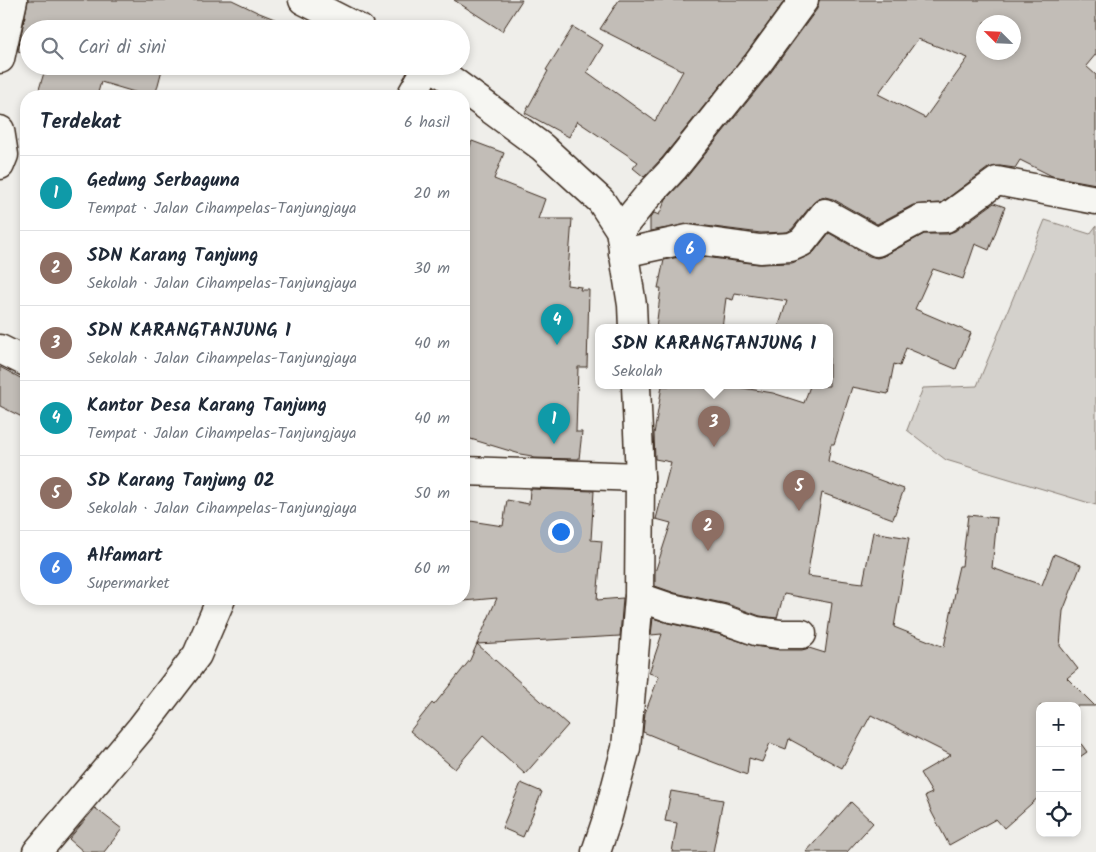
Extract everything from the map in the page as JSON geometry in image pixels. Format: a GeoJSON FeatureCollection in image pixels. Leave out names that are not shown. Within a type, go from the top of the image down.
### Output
{"type":"FeatureCollection","features":[{"type":"Feature","properties":{"kind":"street"},"geometry":{"type":"LineString","coordinates":[[0,59],[14,0]]}},
{"type":"Feature","properties":{"kind":"street"},"geometry":{"type":"LineString","coordinates":[[303,0],[342,20]]}},
{"type":"Feature","properties":{"kind":"street"},"geometry":{"type":"LineString","coordinates":[[622,241],[646,198],[674,168],[758,63],[804,0]]}},
{"type":"Feature","properties":{"kind":"street"},"geometry":{"type":"LineString","coordinates":[[414,90],[423,75]]}},
{"type":"Feature","properties":{"kind":"street"},"geometry":{"type":"LineString","coordinates":[[444,75],[465,90]]}},
{"type":"Feature","properties":{"kind":"street"},"geometry":{"type":"LineString","coordinates":[[470,94],[542,147],[601,201],[622,241],[632,305],[633,324]]}},
{"type":"Feature","properties":{"kind":"street"},"geometry":{"type":"LineString","coordinates":[[0,130],[4,155],[0,165]]}},
{"type":"Feature","properties":{"kind":"street"},"geometry":{"type":"LineString","coordinates":[[622,241],[688,239],[760,249],[791,247],[802,242],[824,213],[876,242],[920,219],[946,218],[997,181],[1096,200]]}},
{"type":"Feature","properties":{"kind":"street"},"geometry":{"type":"LineString","coordinates":[[0,349],[20,359]]}},
{"type":"Feature","properties":{"kind":"street"},"geometry":{"type":"LineString","coordinates":[[596,852],[608,816],[626,748],[639,597],[640,477],[636,389]]}},
{"type":"Feature","properties":{"kind":"street"},"geometry":{"type":"LineString","coordinates":[[470,471],[640,477]]}},
{"type":"Feature","properties":{"kind":"street"},"geometry":{"type":"LineString","coordinates":[[639,597],[671,608],[722,619],[756,632],[802,634]]}},
{"type":"Feature","properties":{"kind":"street"},"geometry":{"type":"LineString","coordinates":[[37,852],[140,728],[197,655],[218,605]]}},
{"type":"Feature","properties":{"kind":"shaded area"},"geometry":{"type":"Polygon","coordinates":[[[1045,220],[1090,234],[1096,226],[1096,505],[946,460],[907,430],[923,388],[977,386],[1045,220]]]}},
{"type":"Feature","properties":{"kind":"building"},"geometry":{"type":"Polygon","coordinates":[[[28,0],[232,0],[277,20],[24,20],[28,0]]]}},
{"type":"Feature","properties":{"kind":"building"},"geometry":{"type":"Polygon","coordinates":[[[454,0],[522,0],[502,31],[454,0]]]}},
{"type":"Feature","properties":{"kind":"building"},"geometry":{"type":"Polygon","coordinates":[[[619,0],[785,0],[746,54],[662,158],[644,177],[633,168],[638,162],[577,121],[569,137],[525,113],[548,71],[546,70],[573,27],[603,45],[587,72],[655,121],[683,71],[600,29],[619,0]]]}},
{"type":"Feature","properties":{"kind":"building"},"geometry":{"type":"Polygon","coordinates":[[[819,0],[1096,0],[1096,54],[1086,66],[1096,75],[1096,184],[1052,176],[1020,160],[1015,168],[1000,166],[988,168],[941,203],[913,205],[877,224],[833,199],[825,197],[813,203],[792,229],[787,232],[761,233],[690,224],[650,231],[650,218],[654,213],[659,215],[666,199],[686,178],[771,72],[817,9],[819,0]],[[918,39],[878,94],[925,118],[968,58],[918,39]]]}},
{"type":"Feature","properties":{"kind":"building"},"geometry":{"type":"Polygon","coordinates":[[[43,75],[161,75],[157,90],[128,90],[101,82],[99,90],[39,90],[43,75]]]}},
{"type":"Feature","properties":{"kind":"building"},"geometry":{"type":"Polygon","coordinates":[[[472,141],[504,153],[494,179],[545,199],[538,219],[572,219],[567,285],[581,287],[580,290],[589,290],[587,367],[578,367],[576,432],[582,432],[579,459],[532,458],[532,456],[470,439],[470,146],[472,141]]]}},
{"type":"Feature","properties":{"kind":"building"},"geometry":{"type":"Polygon","coordinates":[[[994,203],[1005,207],[989,250],[975,244],[963,279],[933,269],[915,309],[971,333],[956,369],[906,348],[900,366],[894,364],[888,394],[852,387],[834,444],[831,444],[828,461],[904,489],[893,519],[822,493],[807,576],[863,583],[873,532],[909,538],[894,627],[944,647],[956,588],[954,588],[959,566],[962,566],[968,515],[997,518],[992,568],[1042,585],[1054,554],[1081,565],[1063,611],[1060,646],[1078,669],[1067,678],[1095,706],[1081,706],[1081,702],[1036,702],[1036,800],[1004,828],[996,819],[949,845],[925,796],[932,793],[920,773],[951,755],[871,715],[842,768],[789,739],[786,749],[770,743],[762,762],[749,758],[747,775],[676,748],[677,746],[643,732],[645,713],[659,676],[649,673],[662,634],[651,635],[653,618],[718,634],[754,646],[780,650],[802,650],[809,648],[825,653],[832,603],[784,594],[777,618],[760,616],[727,604],[675,593],[655,586],[655,572],[671,523],[656,519],[671,462],[655,459],[654,434],[662,389],[749,389],[773,393],[804,403],[809,389],[833,389],[833,324],[779,324],[787,301],[735,293],[733,300],[726,298],[723,324],[656,324],[661,288],[658,288],[664,260],[689,255],[758,264],[792,263],[814,252],[829,233],[869,256],[877,258],[924,234],[947,234],[955,231],[994,203]]]}},
{"type":"Feature","properties":{"kind":"building"},"geometry":{"type":"Polygon","coordinates":[[[0,367],[20,378],[20,416],[0,406],[0,367]]]}},
{"type":"Feature","properties":{"kind":"building"},"geometry":{"type":"Polygon","coordinates":[[[530,489],[594,491],[591,540],[602,541],[597,600],[623,598],[620,636],[477,644],[497,598],[470,600],[470,521],[503,526],[507,500],[529,504],[530,489]]]}},
{"type":"Feature","properties":{"kind":"building"},"geometry":{"type":"Polygon","coordinates":[[[477,644],[568,725],[525,774],[483,736],[455,769],[410,731],[432,703],[434,705],[470,660],[477,644]]]}},
{"type":"Feature","properties":{"kind":"building"},"geometry":{"type":"Polygon","coordinates":[[[1081,744],[1087,752],[1081,756],[1081,744]]]}},
{"type":"Feature","properties":{"kind":"building"},"geometry":{"type":"Polygon","coordinates":[[[521,783],[542,792],[523,837],[502,828],[521,783]]]}},
{"type":"Feature","properties":{"kind":"building"},"geometry":{"type":"Polygon","coordinates":[[[671,791],[723,800],[713,852],[672,852],[677,823],[665,821],[671,791]]]}},
{"type":"Feature","properties":{"kind":"building"},"geometry":{"type":"Polygon","coordinates":[[[851,802],[873,823],[847,852],[806,852],[851,802]]]}},
{"type":"Feature","properties":{"kind":"building"},"geometry":{"type":"Polygon","coordinates":[[[95,808],[122,829],[104,852],[84,852],[69,839],[95,808]]]}},
{"type":"Feature","properties":{"kind":"place","name":"Alfamart"},"geometry":{"type":"Point","coordinates":[690,274]}},
{"type":"Feature","properties":{"kind":"place","name":"Kantor Desa Karang Tanjung"},"geometry":{"type":"Point","coordinates":[557,345]}},
{"type":"Feature","properties":{"kind":"place","name":"Gedung Serbaguna"},"geometry":{"type":"Point","coordinates":[554,444]}},
{"type":"Feature","properties":{"kind":"place","name":"SDN KARANGTANJUNG 1"},"geometry":{"type":"Point","coordinates":[714,447]}},
{"type":"Feature","properties":{"kind":"place","name":"SD Karang Tanjung 02"},"geometry":{"type":"Point","coordinates":[799,511]}},
{"type":"Feature","properties":{"kind":"place","name":"SDN Karang Tanjung"},"geometry":{"type":"Point","coordinates":[708,551]}}]}
